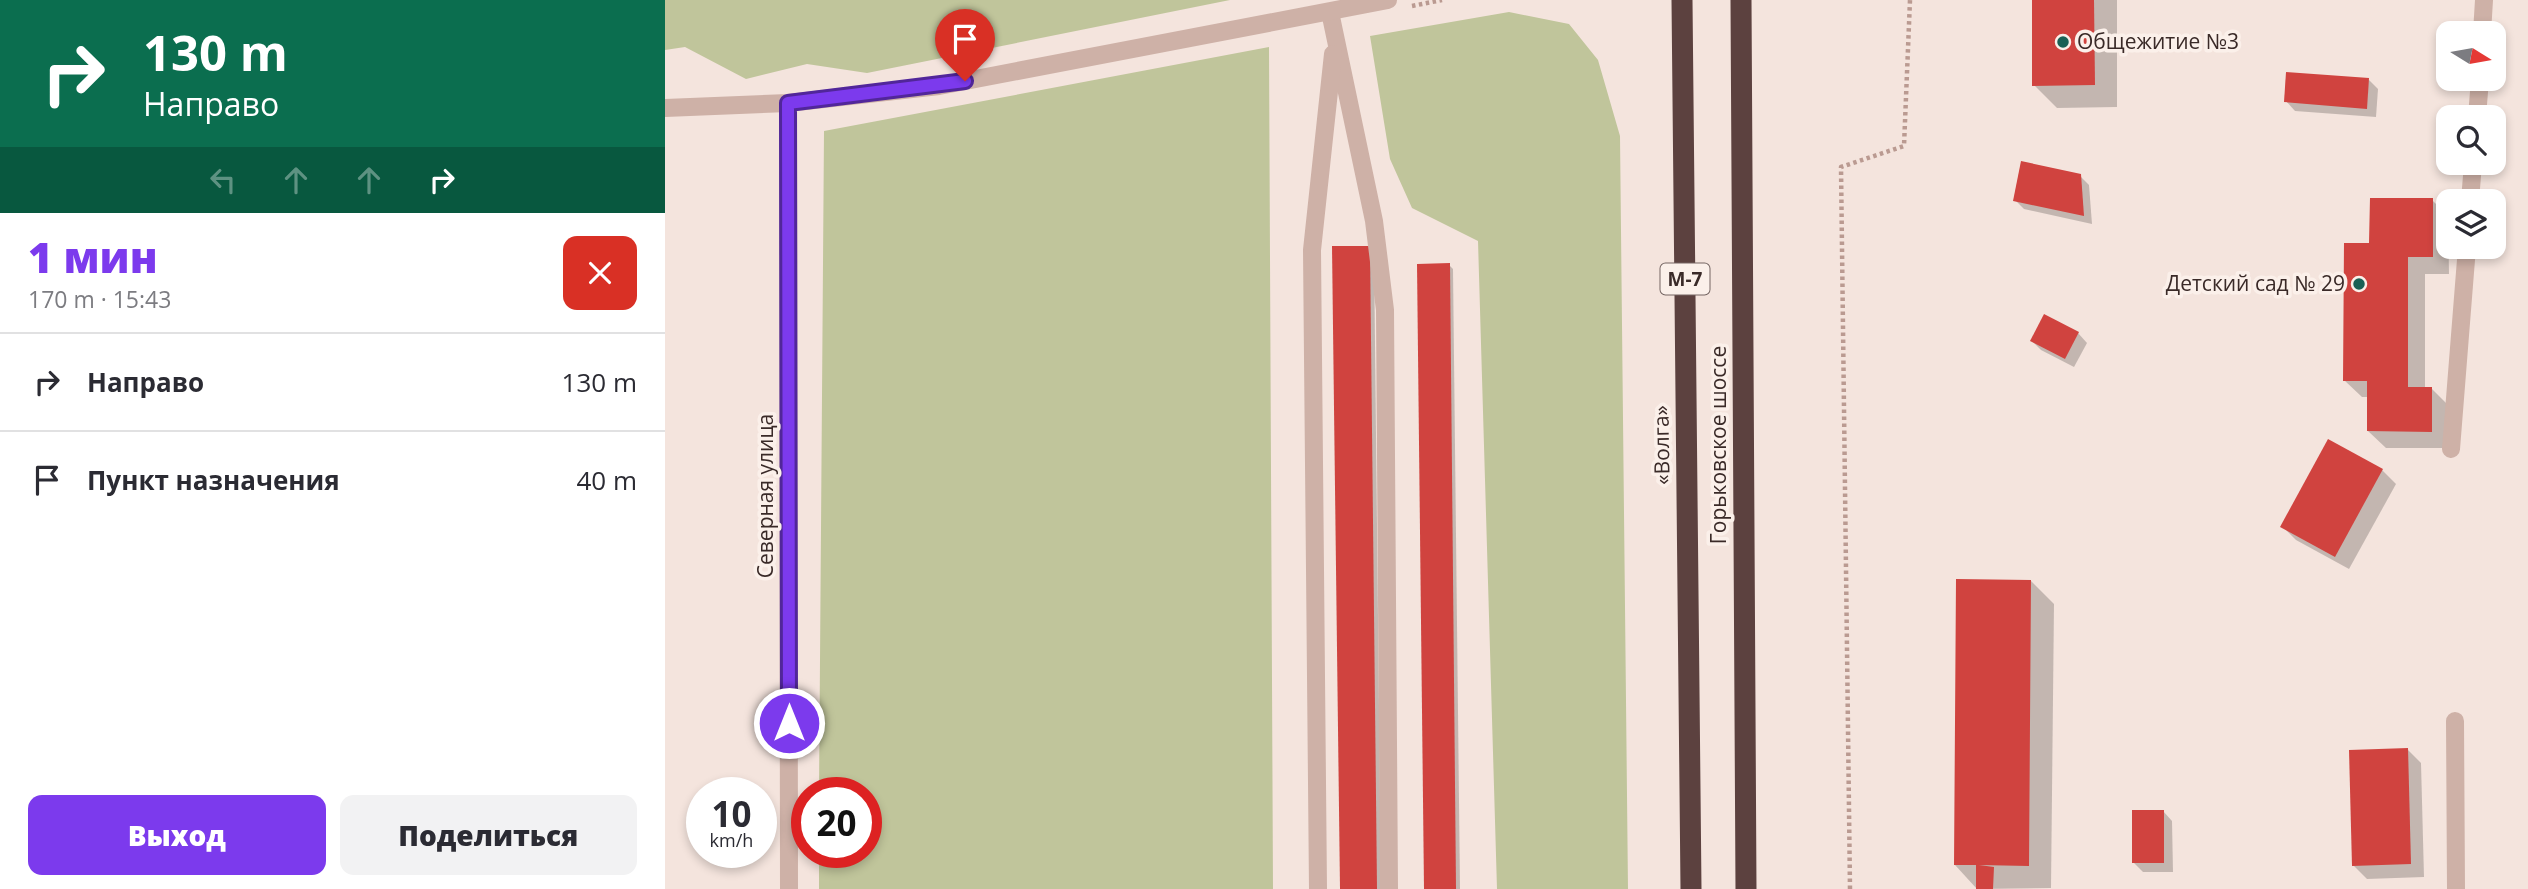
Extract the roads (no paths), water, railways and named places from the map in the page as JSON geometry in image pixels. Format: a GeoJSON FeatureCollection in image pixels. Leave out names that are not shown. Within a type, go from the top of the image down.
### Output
{"type":"FeatureCollection","features":[{"type":"Feature","properties":{"kind":"highway","name":"«Волга»"},"geometry":{"type":"LineString","coordinates":[[1682,0],[1691,889]]}},
{"type":"Feature","properties":{"kind":"highway","name":"Горьковское шоссе"},"geometry":{"type":"LineString","coordinates":[[1741,0],[1746,889]]}},
{"type":"Feature","properties":{"kind":"street"},"geometry":{"type":"LineString","coordinates":[[665,108],[788,103],[939,86],[1388,0]]}},
{"type":"Feature","properties":{"kind":"street"},"geometry":{"type":"LineString","coordinates":[[2483,21],[2484,0]]}},
{"type":"Feature","properties":{"kind":"street"},"geometry":{"type":"LineString","coordinates":[[1330,12],[1374,221],[1385,310],[1389,889]]}},
{"type":"Feature","properties":{"kind":"street"},"geometry":{"type":"LineString","coordinates":[[1318,889],[1312,250],[1335,40]]}},
{"type":"Feature","properties":{"kind":"street","name":"Северная улица"},"geometry":{"type":"LineString","coordinates":[[788,103],[789,889]]}},
{"type":"Feature","properties":{"kind":"street"},"geometry":{"type":"LineString","coordinates":[[2451,449],[2466,259]]}},
{"type":"Feature","properties":{"kind":"street"},"geometry":{"type":"LineString","coordinates":[[2455,721],[2456,889]]}},
{"type":"Feature","properties":{"kind":"place","name":"Общежитие №3"},"geometry":{"type":"Point","coordinates":[2063,42]}},
{"type":"Feature","properties":{"kind":"place","name":"Детский сад № 29"},"geometry":{"type":"Point","coordinates":[2359,284]}}]}
